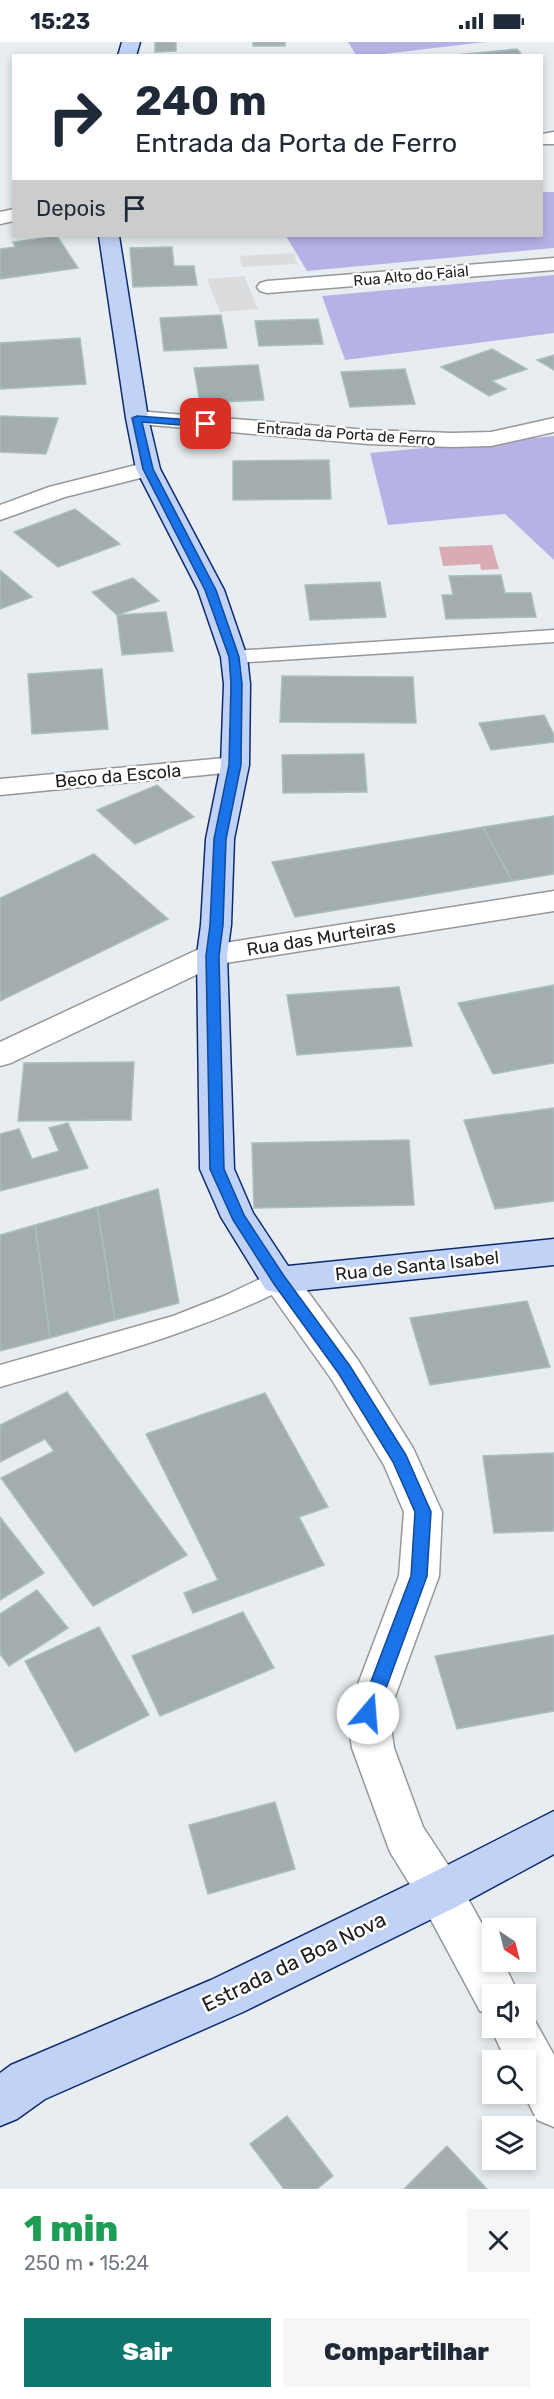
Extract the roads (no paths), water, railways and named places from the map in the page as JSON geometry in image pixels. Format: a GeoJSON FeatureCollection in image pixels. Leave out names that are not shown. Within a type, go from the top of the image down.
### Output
{"type":"FeatureCollection","features":[{"type":"Feature","properties":{"kind":"street"},"geometry":{"type":"LineString","coordinates":[[109,237],[137,418],[148,469],[211,590],[234,657],[237,684],[235,765],[220,839],[216,925],[212,956],[217,1169],[238,1217],[279,1280],[345,1370],[400,1459],[423,1512],[419,1576],[368,1713],[373,1748],[405,1838],[440,1892],[490,1984]]}},
{"type":"Feature","properties":{"kind":"street","name":"Rua Alto do Faial"},"geometry":{"type":"LineString","coordinates":[[267,287],[554,264]]}},
{"type":"Feature","properties":{"kind":"street","name":"Entrada da Porta de Ferro"},"geometry":{"type":"LineString","coordinates":[[137,418],[368,437],[452,440],[491,439],[554,425]]}},
{"type":"Feature","properties":{"kind":"street"},"geometry":{"type":"LineString","coordinates":[[0,513],[57,492],[148,469]]}},
{"type":"Feature","properties":{"kind":"street","name":"Beco da Escola"},"geometry":{"type":"LineString","coordinates":[[0,787],[235,765]]}},
{"type":"Feature","properties":{"kind":"street","name":"Rua das Murteiras"},"geometry":{"type":"LineString","coordinates":[[0,1055],[212,956],[554,901]]}},
{"type":"Feature","properties":{"kind":"street","name":"Rua de Santa Isabel"},"geometry":{"type":"LineString","coordinates":[[279,1280],[554,1252]]}},
{"type":"Feature","properties":{"kind":"street","name":"Estrada da Boa Nova"},"geometry":{"type":"LineString","coordinates":[[9,2089],[226,1996],[440,1892],[554,1830]]}},
{"type":"Feature","properties":{"kind":"street"},"geometry":{"type":"LineString","coordinates":[[519,2038],[554,2103]]}},
{"type":"Feature","properties":{"kind":"lane"},"geometry":{"type":"LineString","coordinates":[[234,657],[554,636]]}},
{"type":"Feature","properties":{"kind":"lane"},"geometry":{"type":"LineString","coordinates":[[0,1376],[179,1324],[233,1303],[279,1280]]}}]}
